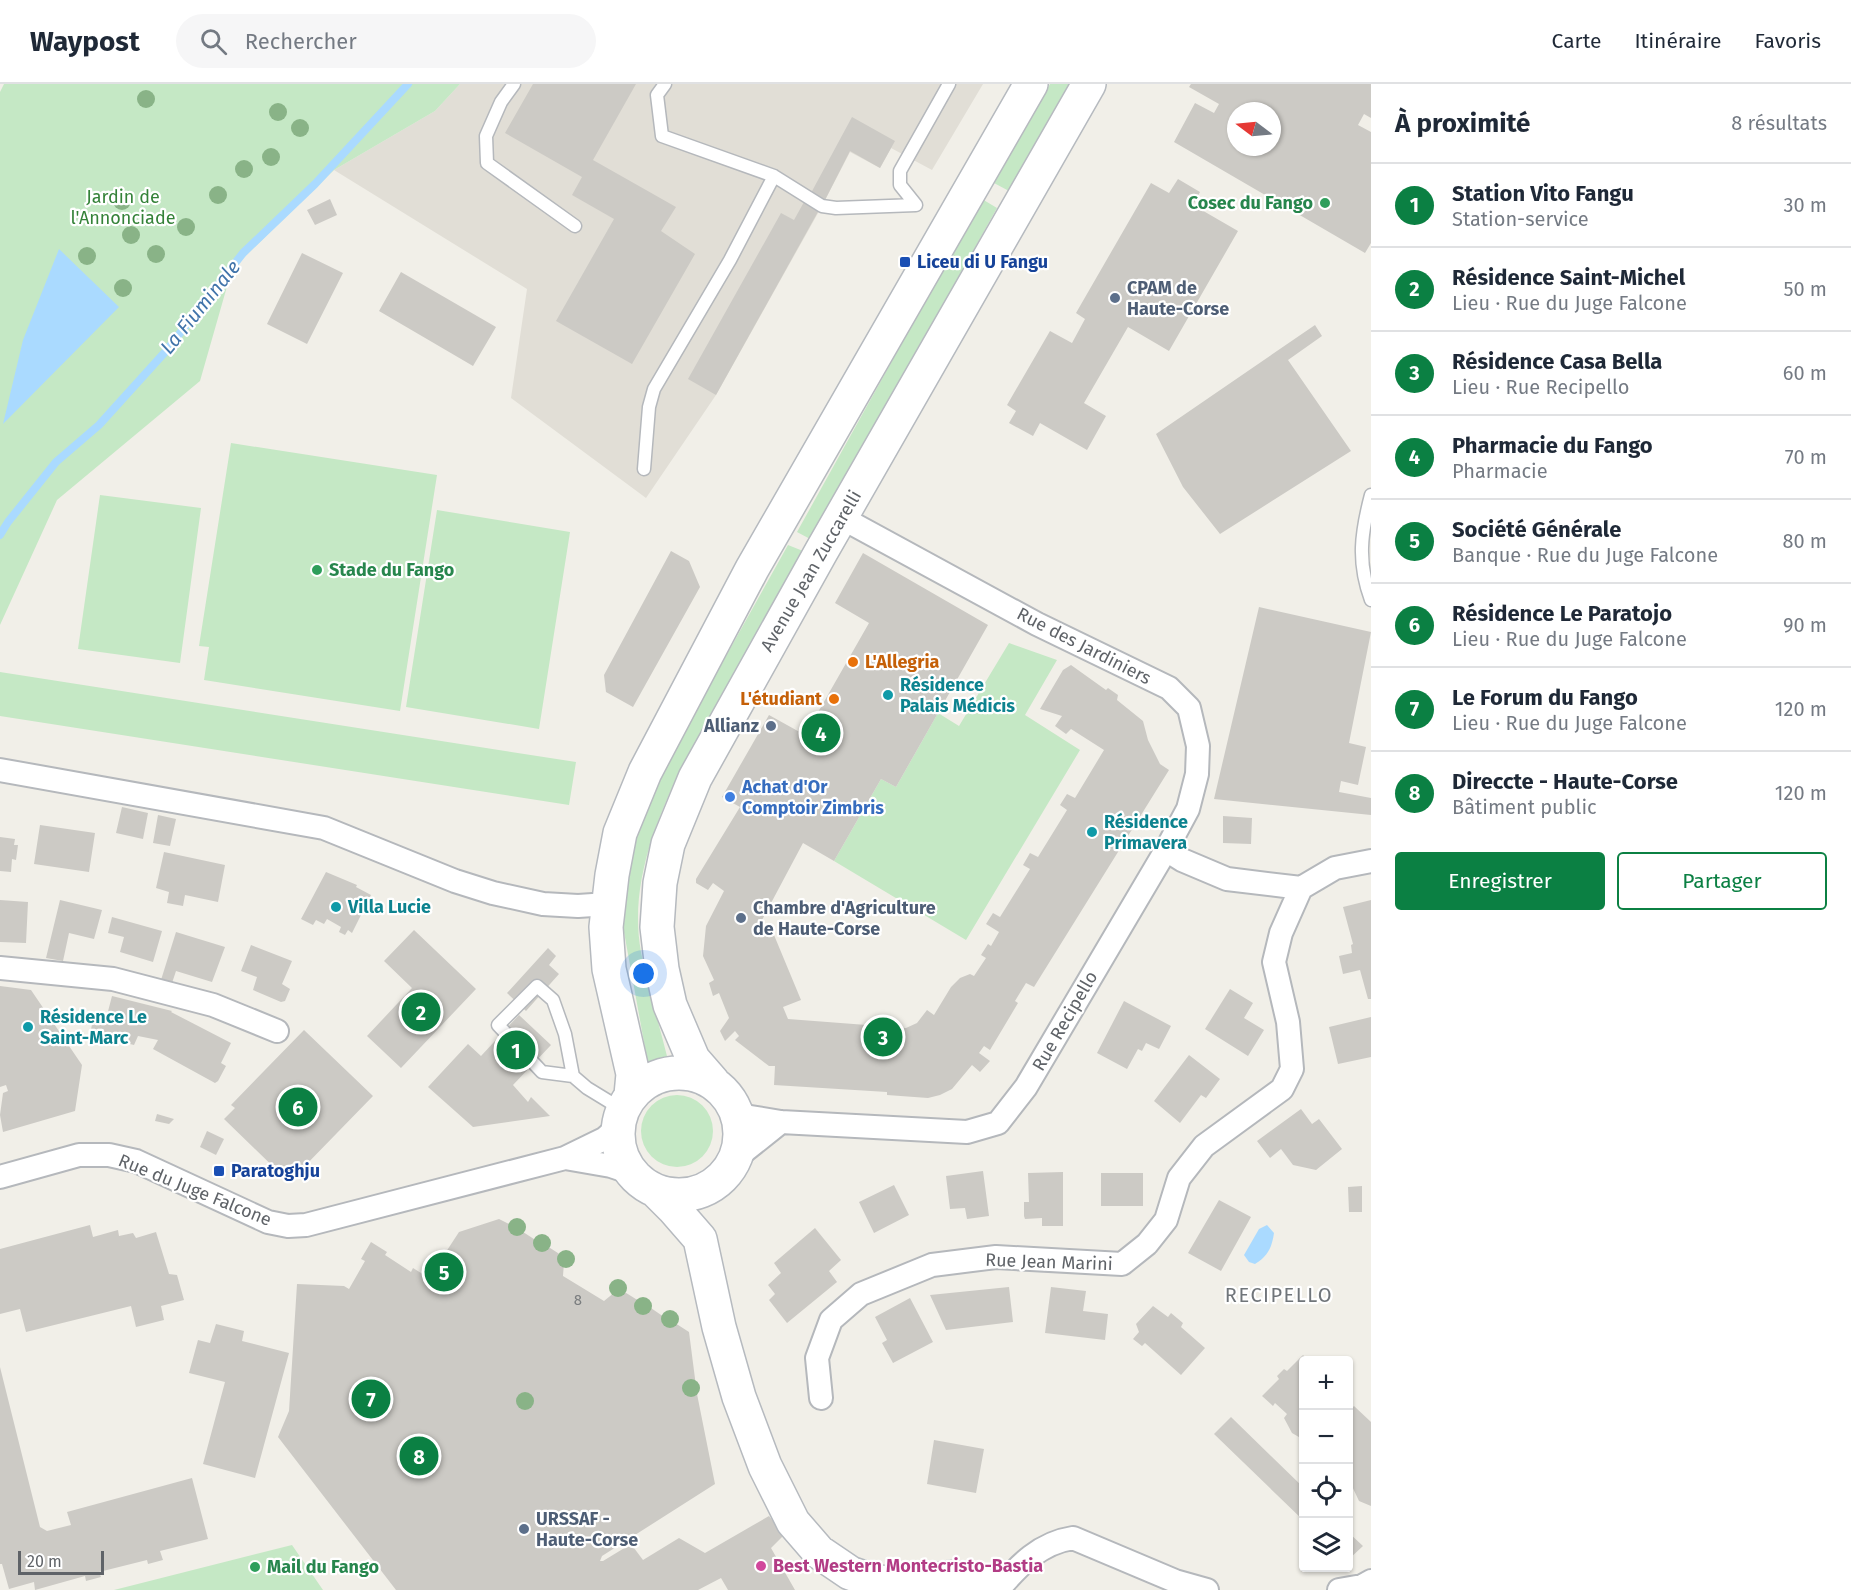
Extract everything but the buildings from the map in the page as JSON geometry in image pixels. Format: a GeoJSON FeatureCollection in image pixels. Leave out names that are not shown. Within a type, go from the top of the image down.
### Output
{"type":"FeatureCollection","features":[{"type":"Feature","properties":{"kind":"main road"},"geometry":{"type":"LineString","coordinates":[[997,1590],[981,1581],[962,1577],[943,1578],[922,1588],[857,1582],[819,1552],[793,1522],[765,1467],[740,1397],[722,1336],[700,1239],[674,1208],[623,1160],[618,1144],[633,1074],[609,969],[606,927],[620,833],[645,772],[752,569],[1031,84]]}},
{"type":"Feature","properties":{"kind":"main road","name":"Avenue Jean Zuccarelli"},"geometry":{"type":"LineString","coordinates":[[713,1082],[693,1059],[669,1005],[662,969],[657,927],[660,883],[668,844],[695,777],[1089,84]]}},
{"type":"Feature","properties":{"kind":"main road"},"geometry":{"type":"LineString","coordinates":[[624,1111],[645,1083],[670,1073],[697,1074],[713,1082],[729,1097],[738,1115],[741,1137],[730,1167],[711,1199],[700,1239]]}},
{"type":"Feature","properties":{"kind":"main road"},"geometry":{"type":"LineString","coordinates":[[644,1182],[674,1195],[692,1194],[709,1188],[730,1167]]}},
{"type":"Feature","properties":{"kind":"street","name":"Rue des Jardiniers"},"geometry":{"type":"LineString","coordinates":[[842,518],[1037,624],[1169,688],[1189,708],[1198,746],[1197,774],[1188,809],[1166,850]]}},
{"type":"Feature","properties":{"kind":"street"},"geometry":{"type":"LineString","coordinates":[[0,770],[324,828],[493,893],[543,904],[593,905],[608,908]]}},
{"type":"Feature","properties":{"kind":"street"},"geometry":{"type":"LineString","coordinates":[[1166,850],[1182,860],[1227,879],[1301,888],[1335,868],[1371,861]]}},
{"type":"Feature","properties":{"kind":"street","name":"Rue Recipello"},"geometry":{"type":"LineString","coordinates":[[738,1115],[781,1122],[967,1132],[998,1123],[1026,1087],[1166,850]]}},
{"type":"Feature","properties":{"kind":"street","name":"Rue Jean Marini"},"geometry":{"type":"LineString","coordinates":[[821,1398],[817,1358],[831,1320],[861,1294],[932,1264],[996,1257],[1122,1264],[1147,1244],[1166,1220],[1179,1178],[1204,1146],[1282,1089],[1292,1068],[1288,1022],[1274,962],[1281,933],[1301,888]]}},
{"type":"Feature","properties":{"kind":"street"},"geometry":{"type":"LineString","coordinates":[[0,968],[112,979],[213,1005],[278,1030]]}},
{"type":"Feature","properties":{"kind":"street","name":"Rue du Juge Falcone"},"geometry":{"type":"LineString","coordinates":[[0,1177],[79,1155],[110,1155],[136,1161],[268,1222],[288,1226],[306,1225],[565,1158],[604,1139],[624,1111]]}},
{"type":"Feature","properties":{"kind":"street"},"geometry":{"type":"LineString","coordinates":[[730,1167],[781,1122]]}},
{"type":"Feature","properties":{"kind":"street","name":"Rue du Juge Falcone"},"geometry":{"type":"LineString","coordinates":[[565,1158],[610,1166],[644,1182]]}},
{"type":"Feature","properties":{"kind":"street"},"geometry":{"type":"LineString","coordinates":[[997,1590],[1031,1555],[1057,1541],[1073,1538],[1175,1581],[1207,1590]]}},
{"type":"Feature","properties":{"kind":"street"},"geometry":{"type":"LineString","coordinates":[[1339,1590],[1362,1586],[1371,1581]]}},
{"type":"Feature","properties":{"kind":"lane"},"geometry":{"type":"LineString","coordinates":[[514,84],[501,102],[486,136],[487,163],[575,226]]}},
{"type":"Feature","properties":{"kind":"lane"},"geometry":{"type":"LineString","coordinates":[[665,84],[657,96],[662,136],[774,176],[822,206],[836,208],[916,205],[900,185],[900,171],[949,84]]}},
{"type":"Feature","properties":{"kind":"lane"},"geometry":{"type":"LineString","coordinates":[[644,470],[649,406],[654,389],[730,260],[774,176]]}},
{"type":"Feature","properties":{"kind":"lane"},"geometry":{"type":"LineString","coordinates":[[1371,495],[1361,548],[1364,581],[1371,600]]}},
{"type":"Feature","properties":{"kind":"lane"},"geometry":{"type":"LineString","coordinates":[[573,1076],[565,1034],[553,1000],[537,986],[498,1025],[542,1072],[573,1076],[587,1088],[624,1111]]}},
{"type":"Feature","properties":{"kind":"shaded area"},"geometry":{"type":"Polygon","coordinates":[[[460,84],[983,84],[932,170],[891,148],[880,168],[850,152],[716,395],[646,498],[511,398],[527,289],[334,170],[435,111],[460,84]]]}},
{"type":"Feature","properties":{"kind":"green space","name":"Jardin de l'Annonciade"},"geometry":{"type":"Polygon","coordinates":[[[4,84],[460,84],[435,111],[334,170],[232,269],[200,381],[57,500],[0,625],[0,92],[4,84]]]}},
{"type":"Feature","properties":{"kind":"green space"},"geometry":{"type":"Polygon","coordinates":[[[1050,84],[1069,84],[1009,191],[994,183],[1050,84]]]}},
{"type":"Feature","properties":{"kind":"green space"},"geometry":{"type":"Polygon","coordinates":[[[982,199],[997,208],[812,540],[797,532],[982,199]]]}},
{"type":"Feature","properties":{"kind":"green space","name":"Stade du Fango"},"geometry":{"type":"Polygon","coordinates":[[[231,443],[437,475],[400,711],[204,680],[209,647],[199,646],[231,443]]]}},
{"type":"Feature","properties":{"kind":"green space"},"geometry":{"type":"Polygon","coordinates":[[[100,495],[201,508],[180,663],[78,649],[100,495]]]}},
{"type":"Feature","properties":{"kind":"green space"},"geometry":{"type":"Polygon","coordinates":[[[437,510],[570,532],[539,729],[406,707],[437,510]]]}},
{"type":"Feature","properties":{"kind":"green space"},"geometry":{"type":"Polygon","coordinates":[[[788,545],[803,551],[683,765],[663,809],[647,856],[639,903],[638,928],[644,966],[668,1060],[648,1064],[622,921],[628,867],[639,826],[659,776],[788,545]]]}},
{"type":"Feature","properties":{"kind":"green space"},"geometry":{"type":"Polygon","coordinates":[[[1009,643],[1057,660],[1025,715],[1080,750],[966,940],[834,861],[881,779],[896,787],[938,713],[959,726],[1009,643]]]}},
{"type":"Feature","properties":{"kind":"green space"},"geometry":{"type":"Polygon","coordinates":[[[0,672],[576,762],[569,805],[0,716],[0,672]]]}},
{"type":"Feature","properties":{"kind":"green space"},"geometry":{"type":"Polygon","coordinates":[[[677,1095],[697,1101],[707,1111],[713,1131],[707,1151],[697,1161],[677,1167],[657,1161],[647,1151],[641,1131],[647,1111],[657,1101],[677,1095]]]}},
{"type":"Feature","properties":{"kind":"green space","name":"Mail du Fango"},"geometry":{"type":"Polygon","coordinates":[[[292,1545],[323,1590],[114,1590],[292,1545]]]}},
{"type":"Feature","properties":{"kind":"water"},"geometry":{"type":"Polygon","coordinates":[[[59,249],[119,307],[3,424],[23,340],[59,249]]]}},
{"type":"Feature","properties":{"kind":"water"},"geometry":{"type":"Polygon","coordinates":[[[1267,1225],[1274,1233],[1271,1247],[1255,1264],[1249,1262],[1244,1255],[1259,1229],[1267,1225]]]}},
{"type":"Feature","properties":{"kind":"waterway","name":"La Fiuminale"},"geometry":{"type":"LineString","coordinates":[[0,535],[56,462],[99,425],[166,351],[243,253],[315,184],[408,84]]}},
{"type":"Feature","properties":{"kind":"place","name":"Cosec du Fango"},"geometry":{"type":"Point","coordinates":[1325,203]}},
{"type":"Feature","properties":{"kind":"place","name":"Liceu di U Fangu"},"geometry":{"type":"Point","coordinates":[905,262]}},
{"type":"Feature","properties":{"kind":"place","name":"CPAM de Haute-Corse"},"geometry":{"type":"Point","coordinates":[1115,298]}},
{"type":"Feature","properties":{"kind":"place","name":"Stade du Fango"},"geometry":{"type":"Point","coordinates":[317,570]}},
{"type":"Feature","properties":{"kind":"place","name":"L'Allegria"},"geometry":{"type":"Point","coordinates":[853,662]}},
{"type":"Feature","properties":{"kind":"place","name":"Résidence Palais Médicis"},"geometry":{"type":"Point","coordinates":[888,695]}},
{"type":"Feature","properties":{"kind":"place","name":"L'étudiant"},"geometry":{"type":"Point","coordinates":[834,699]}},
{"type":"Feature","properties":{"kind":"place","name":"Allianz"},"geometry":{"type":"Point","coordinates":[771,726]}},
{"type":"Feature","properties":{"kind":"place","name":"Pharmacie du Fango"},"geometry":{"type":"Point","coordinates":[821,733]}},
{"type":"Feature","properties":{"kind":"place","name":"Achat d'Or Comptoir Zimbris"},"geometry":{"type":"Point","coordinates":[730,797]}},
{"type":"Feature","properties":{"kind":"place","name":"Résidence Primavera"},"geometry":{"type":"Point","coordinates":[1092,832]}},
{"type":"Feature","properties":{"kind":"place","name":"Villa Lucie"},"geometry":{"type":"Point","coordinates":[336,907]}},
{"type":"Feature","properties":{"kind":"place","name":"Chambre d'Agriculture de Haute-Corse"},"geometry":{"type":"Point","coordinates":[741,918]}},
{"type":"Feature","properties":{"kind":"place","name":"Résidence Saint-Michel"},"geometry":{"type":"Point","coordinates":[421,1012]}},
{"type":"Feature","properties":{"kind":"place","name":"Résidence Le Saint-Marc"},"geometry":{"type":"Point","coordinates":[28,1027]}},
{"type":"Feature","properties":{"kind":"place","name":"Résidence Casa Bella"},"geometry":{"type":"Point","coordinates":[883,1037]}},
{"type":"Feature","properties":{"kind":"place","name":"Station Vito Fangu"},"geometry":{"type":"Point","coordinates":[516,1050]}},
{"type":"Feature","properties":{"kind":"place","name":"Résidence Le Paratojo"},"geometry":{"type":"Point","coordinates":[298,1107]}},
{"type":"Feature","properties":{"kind":"place","name":"Paratoghju"},"geometry":{"type":"Point","coordinates":[219,1171]}},
{"type":"Feature","properties":{"kind":"place","name":"Société Générale"},"geometry":{"type":"Point","coordinates":[444,1272]}},
{"type":"Feature","properties":{"kind":"place","name":"Le Forum du Fango"},"geometry":{"type":"Point","coordinates":[371,1399]}},
{"type":"Feature","properties":{"kind":"place","name":"Direccte - Haute-Corse"},"geometry":{"type":"Point","coordinates":[419,1456]}},
{"type":"Feature","properties":{"kind":"place","name":"URSSAF - Haute-Corse"},"geometry":{"type":"Point","coordinates":[524,1529]}},
{"type":"Feature","properties":{"kind":"place","name":"Best Western Montecristo-Bastia"},"geometry":{"type":"Point","coordinates":[761,1566]}},
{"type":"Feature","properties":{"kind":"place","name":"Mail du Fango"},"geometry":{"type":"Point","coordinates":[255,1567]}},
{"type":"Feature","properties":{"kind":"district","name":"RECIPELLO"},"geometry":{"type":"Point","coordinates":[1279,1295]}}]}
